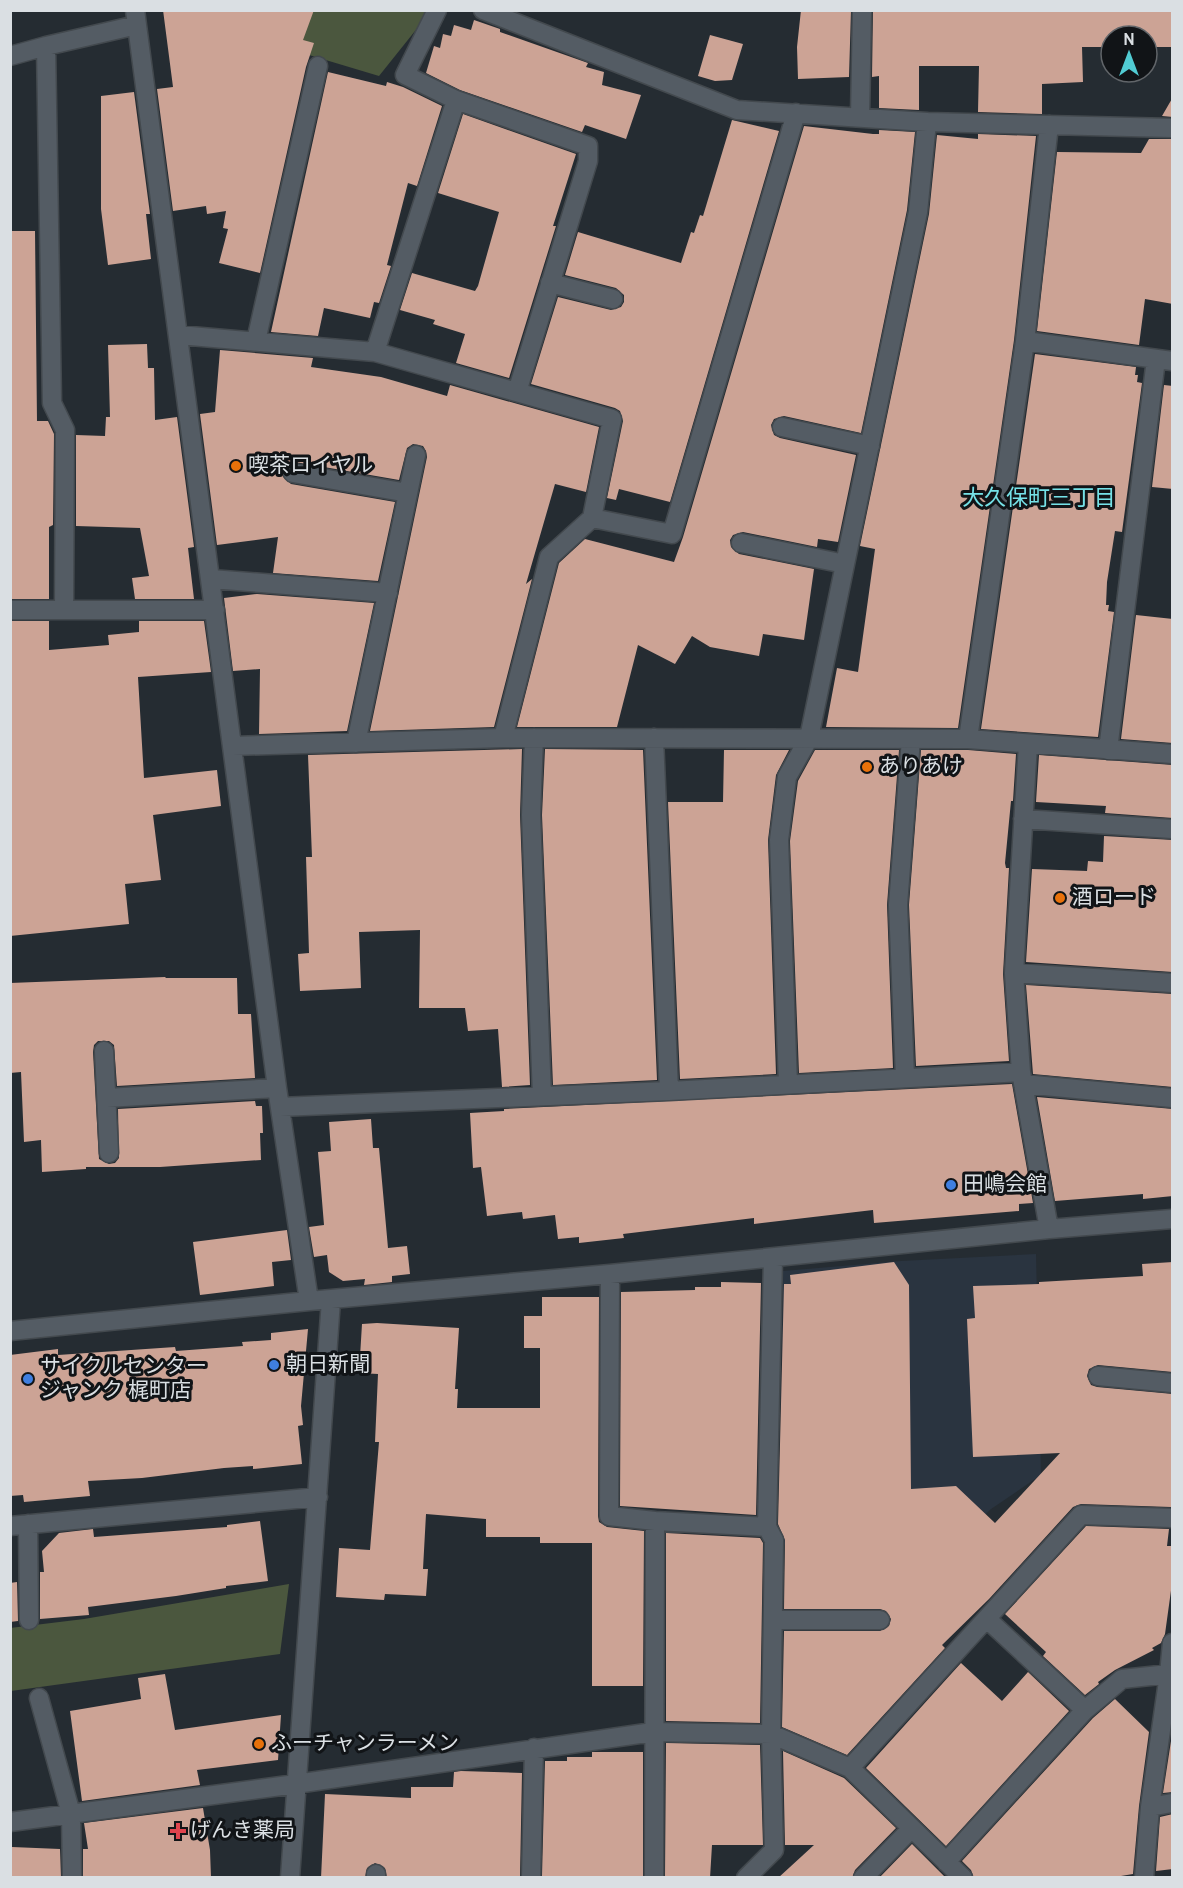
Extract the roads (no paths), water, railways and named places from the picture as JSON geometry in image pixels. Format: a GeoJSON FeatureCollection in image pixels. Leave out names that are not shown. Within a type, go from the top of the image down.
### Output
{"type":"FeatureCollection","features":[{"type":"Feature","properties":{"kind":"street"},"geometry":{"type":"LineString","coordinates":[[437,10],[405,75],[456,100],[588,146],[588,161],[517,392]]}},
{"type":"Feature","properties":{"kind":"street"},"geometry":{"type":"LineString","coordinates":[[483,10],[737,110],[927,122],[1173,128]]}},
{"type":"Feature","properties":{"kind":"street"},"geometry":{"type":"LineString","coordinates":[[860,117],[862,10]]}},
{"type":"Feature","properties":{"kind":"street"},"geometry":{"type":"LineString","coordinates":[[10,56],[136,18],[277,1088],[309,1301]]}},
{"type":"Feature","properties":{"kind":"street"},"geometry":{"type":"LineString","coordinates":[[46,46],[52,403],[64,430],[64,610]]}},
{"type":"Feature","properties":{"kind":"street"},"geometry":{"type":"LineString","coordinates":[[256,341],[318,66]]}},
{"type":"Feature","properties":{"kind":"street"},"geometry":{"type":"LineString","coordinates":[[375,352],[456,100]]}},
{"type":"Feature","properties":{"kind":"street"},"geometry":{"type":"LineString","coordinates":[[592,518],[672,534],[796,112]]}},
{"type":"Feature","properties":{"kind":"street"},"geometry":{"type":"LineString","coordinates":[[788,1084],[779,840],[787,777],[809,738],[918,212],[927,122]]}},
{"type":"Feature","properties":{"kind":"street"},"geometry":{"type":"LineString","coordinates":[[968,739],[1025,341],[1048,125]]}},
{"type":"Feature","properties":{"kind":"street"},"geometry":{"type":"LineString","coordinates":[[550,283],[613,299]]}},
{"type":"Feature","properties":{"kind":"street"},"geometry":{"type":"LineString","coordinates":[[179,334],[375,352],[612,419],[592,518],[549,557],[503,738]]}},
{"type":"Feature","properties":{"kind":"street"},"geometry":{"type":"LineString","coordinates":[[1025,341],[1164,360],[1108,750]]}},
{"type":"Feature","properties":{"kind":"street"},"geometry":{"type":"LineString","coordinates":[[782,428],[870,446]]}},
{"type":"Feature","properties":{"kind":"street"},"geometry":{"type":"LineString","coordinates":[[356,743],[416,455]]}},
{"type":"Feature","properties":{"kind":"street"},"geometry":{"type":"LineString","coordinates":[[293,473],[408,494]]}},
{"type":"Feature","properties":{"kind":"street"},"geometry":{"type":"LineString","coordinates":[[741,543],[845,564]]}},
{"type":"Feature","properties":{"kind":"street"},"geometry":{"type":"LineString","coordinates":[[211,579],[387,593]]}},
{"type":"Feature","properties":{"kind":"street"},"geometry":{"type":"LineString","coordinates":[[10,610],[215,610]]}},
{"type":"Feature","properties":{"kind":"street"},"geometry":{"type":"LineString","coordinates":[[233,746],[503,738],[968,739],[1173,754]]}},
{"type":"Feature","properties":{"kind":"street"},"geometry":{"type":"LineString","coordinates":[[534,738],[531,815],[542,1096]]}},
{"type":"Feature","properties":{"kind":"street"},"geometry":{"type":"LineString","coordinates":[[654,738],[669,1091]]}},
{"type":"Feature","properties":{"kind":"street"},"geometry":{"type":"LineString","coordinates":[[905,1077],[898,905],[911,739]]}},
{"type":"Feature","properties":{"kind":"street"},"geometry":{"type":"LineString","coordinates":[[1028,744],[1014,973],[1022,1078],[1049,1229]]}},
{"type":"Feature","properties":{"kind":"street"},"geometry":{"type":"LineString","coordinates":[[1023,819],[1173,829]]}},
{"type":"Feature","properties":{"kind":"street"},"geometry":{"type":"LineString","coordinates":[[1014,973],[1173,983]]}},
{"type":"Feature","properties":{"kind":"street"},"geometry":{"type":"LineString","coordinates":[[104,1051],[109,1153]]}},
{"type":"Feature","properties":{"kind":"street"},"geometry":{"type":"LineString","coordinates":[[280,1107],[669,1091],[905,1077],[1022,1078],[1173,1098]]}},
{"type":"Feature","properties":{"kind":"street"},"geometry":{"type":"LineString","coordinates":[[107,1098],[277,1088]]}},
{"type":"Feature","properties":{"kind":"street"},"geometry":{"type":"LineString","coordinates":[[10,1331],[773,1258],[1049,1229],[1173,1219]]}},
{"type":"Feature","properties":{"kind":"street"},"geometry":{"type":"LineString","coordinates":[[746,1878],[774,1850],[771,1734],[774,1540],[767,1527],[773,1258]]}},
{"type":"Feature","properties":{"kind":"street"},"geometry":{"type":"LineString","coordinates":[[610,1274],[609,1516],[767,1527]]}},
{"type":"Feature","properties":{"kind":"street"},"geometry":{"type":"LineString","coordinates":[[290,1878],[331,1300]]}},
{"type":"Feature","properties":{"kind":"street"},"geometry":{"type":"LineString","coordinates":[[1098,1376],[1173,1383]]}},
{"type":"Feature","properties":{"kind":"street"},"geometry":{"type":"LineString","coordinates":[[29,1620],[19,1525],[318,1497]]}},
{"type":"Feature","properties":{"kind":"street"},"geometry":{"type":"LineString","coordinates":[[850,1768],[1081,1515],[1173,1518]]}},
{"type":"Feature","properties":{"kind":"street"},"geometry":{"type":"LineString","coordinates":[[654,1878],[655,1521]]}},
{"type":"Feature","properties":{"kind":"street"},"geometry":{"type":"LineString","coordinates":[[987,1618],[1085,1710]]}},
{"type":"Feature","properties":{"kind":"street"},"geometry":{"type":"LineString","coordinates":[[773,1620],[880,1620]]}},
{"type":"Feature","properties":{"kind":"street"},"geometry":{"type":"LineString","coordinates":[[1144,1878],[1150,1807],[1171,1673],[1173,1643]]}},
{"type":"Feature","properties":{"kind":"street"},"geometry":{"type":"LineString","coordinates":[[946,1862],[1085,1710],[1122,1679],[1171,1673]]}},
{"type":"Feature","properties":{"kind":"street"},"geometry":{"type":"LineString","coordinates":[[39,1698],[71,1814],[72,1878]]}},
{"type":"Feature","properties":{"kind":"street"},"geometry":{"type":"LineString","coordinates":[[10,1822],[296,1784],[653,1732],[771,1734],[850,1768],[963,1878]]}},
{"type":"Feature","properties":{"kind":"street"},"geometry":{"type":"LineString","coordinates":[[531,1878],[534,1748]]}},
{"type":"Feature","properties":{"kind":"street"},"geometry":{"type":"LineString","coordinates":[[1150,1807],[1173,1803]]}},
{"type":"Feature","properties":{"kind":"street"},"geometry":{"type":"LineString","coordinates":[[863,1878],[911,1828]]}},
{"type":"Feature","properties":{"kind":"place","name":"喫茶ロイヤル"},"geometry":{"type":"Point","coordinates":[236,466]}},
{"type":"Feature","properties":{"kind":"place","name":"ありあけ"},"geometry":{"type":"Point","coordinates":[867,767]}},
{"type":"Feature","properties":{"kind":"place","name":"酒ロード"},"geometry":{"type":"Point","coordinates":[1060,898]}},
{"type":"Feature","properties":{"kind":"place","name":"田嶋会館"},"geometry":{"type":"Point","coordinates":[951,1185]}},
{"type":"Feature","properties":{"kind":"place","name":"朝日新聞"},"geometry":{"type":"Point","coordinates":[274,1365]}},
{"type":"Feature","properties":{"kind":"place","name":"サイクルセンター ジャンク 梶町店"},"geometry":{"type":"Point","coordinates":[28,1379]}},
{"type":"Feature","properties":{"kind":"place","name":"ふーチャンラーメン"},"geometry":{"type":"Point","coordinates":[259,1744]}},
{"type":"Feature","properties":{"kind":"place","name":"げんき薬局"},"geometry":{"type":"Point","coordinates":[178,1831]}},
{"type":"Feature","properties":{"kind":"district","name":"大久保町三丁目"},"geometry":{"type":"Point","coordinates":[1039,499]}}]}
